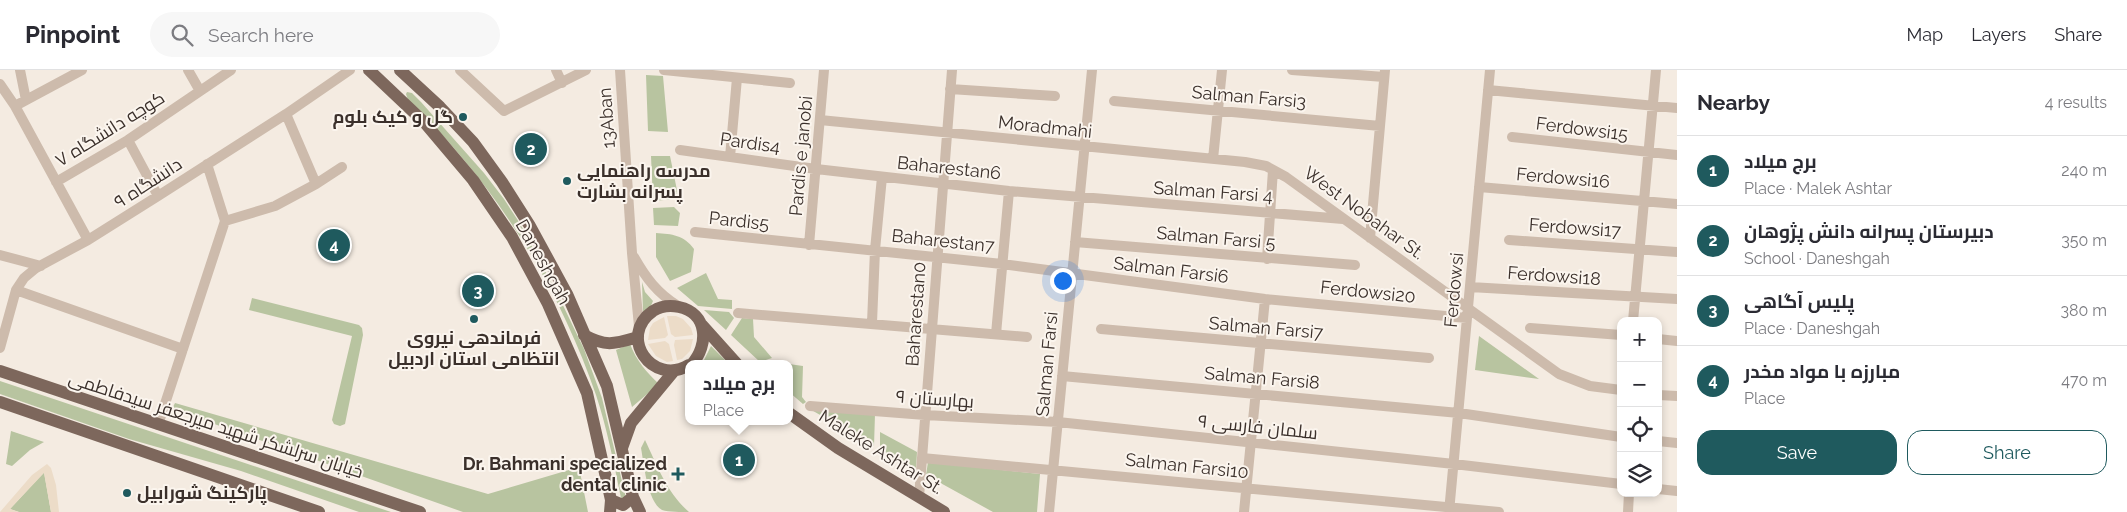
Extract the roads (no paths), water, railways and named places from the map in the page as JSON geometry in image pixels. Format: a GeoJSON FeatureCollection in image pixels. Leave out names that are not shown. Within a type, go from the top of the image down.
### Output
{"type":"FeatureCollection","features":[{"type":"Feature","properties":{"kind":"main road","name":"Daneshgah"},"geometry":{"type":"LineString","coordinates":[[369,70],[424,122],[460,164],[512,237],[548,304],[587,393],[611,506]]}},
{"type":"Feature","properties":{"kind":"main road","name":"Daneshgah"},"geometry":{"type":"LineString","coordinates":[[401,71],[440,107],[469,139],[502,182],[530,226],[553,268],[567,294],[607,386],[633,497],[640,512]]}},
{"type":"Feature","properties":{"kind":"main road"},"geometry":{"type":"LineString","coordinates":[[387,87],[401,71]]}},
{"type":"Feature","properties":{"kind":"main road"},"geometry":{"type":"LineString","coordinates":[[584,335],[606,344],[638,331],[649,314],[657,308],[678,306],[697,318],[734,360]]}},
{"type":"Feature","properties":{"kind":"main road"},"geometry":{"type":"LineString","coordinates":[[694,360],[699,356],[703,342],[702,327],[697,318]]}},
{"type":"Feature","properties":{"kind":"main road"},"geometry":{"type":"LineString","coordinates":[[638,331],[641,352],[646,360],[664,370],[685,368]]}},
{"type":"Feature","properties":{"kind":"main road"},"geometry":{"type":"LineString","coordinates":[[622,448],[631,423],[685,368]]}},
{"type":"Feature","properties":{"kind":"main road","name":"خیابان سرلشکر شهید میرجعفر سیدفاطمی"},"geometry":{"type":"LineString","coordinates":[[0,372],[420,512]]}},
{"type":"Feature","properties":{"kind":"main road"},"geometry":{"type":"LineString","coordinates":[[0,402],[319,512]]}},
{"type":"Feature","properties":{"kind":"main road","name":"Maleke Ashtar St."},"geometry":{"type":"LineString","coordinates":[[794,420],[944,512]]}},
{"type":"Feature","properties":{"kind":"main road"},"geometry":{"type":"LineString","coordinates":[[611,506],[623,505],[633,497]]}},
{"type":"Feature","properties":{"kind":"street"},"geometry":{"type":"LineString","coordinates":[[20,70],[26,100]]}},
{"type":"Feature","properties":{"kind":"street"},"geometry":{"type":"LineString","coordinates":[[0,98],[13,104],[26,100],[82,70]]}},
{"type":"Feature","properties":{"kind":"street"},"geometry":{"type":"LineString","coordinates":[[188,70],[200,91]]}},
{"type":"Feature","properties":{"kind":"street","name":"کوچه دانشگاه ۷"},"geometry":{"type":"LineString","coordinates":[[56,182],[128,140],[231,70]]}},
{"type":"Feature","properties":{"kind":"street","name":"دانشگاه ۹"},"geometry":{"type":"LineString","coordinates":[[0,348],[16,290],[24,278],[158,196],[286,114],[350,70]]}},
{"type":"Feature","properties":{"kind":"street"},"geometry":{"type":"LineString","coordinates":[[460,70],[504,111],[586,70]]}},
{"type":"Feature","properties":{"kind":"street"},"geometry":{"type":"LineString","coordinates":[[556,70],[562,83]]}},
{"type":"Feature","properties":{"kind":"street","name":"13Aban"},"geometry":{"type":"LineString","coordinates":[[620,70],[638,331]]}},
{"type":"Feature","properties":{"kind":"street"},"geometry":{"type":"LineString","coordinates":[[664,70],[790,83]]}},
{"type":"Feature","properties":{"kind":"street","name":"Pardis e janobi"},"geometry":{"type":"LineString","coordinates":[[809,245],[824,70]]}},
{"type":"Feature","properties":{"kind":"street","name":"Baharestan0"},"geometry":{"type":"LineString","coordinates":[[919,497],[952,70]]}},
{"type":"Feature","properties":{"kind":"street","name":"Salman Farsi"},"geometry":{"type":"LineString","coordinates":[[1049,512],[1092,70]]}},
{"type":"Feature","properties":{"kind":"street"},"geometry":{"type":"LineString","coordinates":[[1213,159],[1222,70]]}},
{"type":"Feature","properties":{"kind":"street"},"geometry":{"type":"LineString","coordinates":[[1292,70],[1385,74],[1370,238]]}},
{"type":"Feature","properties":{"kind":"street","name":"Ferdowsi"},"geometry":{"type":"LineString","coordinates":[[1450,510],[1490,70]]}},
{"type":"Feature","properties":{"kind":"street"},"geometry":{"type":"LineString","coordinates":[[1633,317],[1656,70]]}},
{"type":"Feature","properties":{"kind":"street"},"geometry":{"type":"LineString","coordinates":[[730,156],[736,78]]}},
{"type":"Feature","properties":{"kind":"street"},"geometry":{"type":"LineString","coordinates":[[0,84],[88,240]]}},
{"type":"Feature","properties":{"kind":"street"},"geometry":{"type":"LineString","coordinates":[[950,89],[1055,96]]}},
{"type":"Feature","properties":{"kind":"street"},"geometry":{"type":"LineString","coordinates":[[1488,90],[1677,108]]}},
{"type":"Feature","properties":{"kind":"street","name":"Salman Farsi3"},"geometry":{"type":"LineString","coordinates":[[1114,101],[1380,126]]}},
{"type":"Feature","properties":{"kind":"street"},"geometry":{"type":"LineString","coordinates":[[286,114],[316,184]]}},
{"type":"Feature","properties":{"kind":"street","name":"Moradmahi"},"geometry":{"type":"LineString","coordinates":[[820,120],[1244,162],[1269,168]]}},
{"type":"Feature","properties":{"kind":"street","name":"Ferdowsi15"},"geometry":{"type":"LineString","coordinates":[[1512,137],[1677,155]]}},
{"type":"Feature","properties":{"kind":"street"},"geometry":{"type":"LineString","coordinates":[[128,140],[158,196]]}},
{"type":"Feature","properties":{"kind":"street","name":"Pardis4"},"geometry":{"type":"LineString","coordinates":[[680,150],[816,169]]}},
{"type":"Feature","properties":{"kind":"street"},"geometry":{"type":"LineString","coordinates":[[158,425],[225,221],[207,164]]}},
{"type":"Feature","properties":{"kind":"street"},"geometry":{"type":"LineString","coordinates":[[225,221],[275,206],[316,184],[342,167]]}},
{"type":"Feature","properties":{"kind":"street"},"geometry":{"type":"LineString","coordinates":[[1267,258],[1271,213],[1269,168]]}},
{"type":"Feature","properties":{"kind":"street","name":"West Nobahar St."},"geometry":{"type":"LineString","coordinates":[[1269,168],[1286,177],[1344,219],[1468,313],[1559,374],[1590,386],[1617,389]]}},
{"type":"Feature","properties":{"kind":"street","name":"Baharestan6"},"geometry":{"type":"LineString","coordinates":[[816,169],[1079,198]]}},
{"type":"Feature","properties":{"kind":"street"},"geometry":{"type":"LineString","coordinates":[[872,323],[875,250],[882,177]]}},
{"type":"Feature","properties":{"kind":"street","name":"Ferdowsi16"},"geometry":{"type":"LineString","coordinates":[[1479,187],[1677,204]]}},
{"type":"Feature","properties":{"kind":"street"},"geometry":{"type":"LineString","coordinates":[[996,334],[1009,191]]}},
{"type":"Feature","properties":{"kind":"street","name":"Salman Farsi 4"},"geometry":{"type":"LineString","coordinates":[[1079,198],[1344,219]]}},
{"type":"Feature","properties":{"kind":"street","name":"Pardis5"},"geometry":{"type":"LineString","coordinates":[[695,232],[809,245]]}},
{"type":"Feature","properties":{"kind":"street","name":"Ferdowsi17"},"geometry":{"type":"LineString","coordinates":[[1508,240],[1677,252]]}},
{"type":"Feature","properties":{"kind":"street","name":"Salman Farsi 5"},"geometry":{"type":"LineString","coordinates":[[1075,242],[1355,265]]}},
{"type":"Feature","properties":{"kind":"street","name":"Baharestan7"},"geometry":{"type":"LineString","coordinates":[[809,245],[1002,264],[1072,274]]}},
{"type":"Feature","properties":{"kind":"street","name":"13Aban"},"geometry":{"type":"LineString","coordinates":[[632,253],[648,280],[662,296],[678,306]]}},
{"type":"Feature","properties":{"kind":"street"},"geometry":{"type":"LineString","coordinates":[[0,255],[41,266]]}},
{"type":"Feature","properties":{"kind":"street","name":"Salman Farsi6"},"geometry":{"type":"LineString","coordinates":[[1072,274],[1265,298]]}},
{"type":"Feature","properties":{"kind":"street","name":"Ferdowsi18"},"geometry":{"type":"LineString","coordinates":[[1470,286],[1677,300]]}},
{"type":"Feature","properties":{"kind":"street"},"geometry":{"type":"LineString","coordinates":[[16,290],[183,348]]}},
{"type":"Feature","properties":{"kind":"street"},"geometry":{"type":"LineString","coordinates":[[1244,512],[1265,298]]}},
{"type":"Feature","properties":{"kind":"street","name":"Ferdowsi20"},"geometry":{"type":"LineString","coordinates":[[1265,298],[1468,313]]}},
{"type":"Feature","properties":{"kind":"street"},"geometry":{"type":"LineString","coordinates":[[738,313],[1027,337]]}},
{"type":"Feature","properties":{"kind":"street"},"geometry":{"type":"LineString","coordinates":[[1530,328],[1617,335]]}},
{"type":"Feature","properties":{"kind":"street","name":"Salman Farsi7"},"geometry":{"type":"LineString","coordinates":[[1101,329],[1429,358]]}},
{"type":"Feature","properties":{"kind":"street"},"geometry":{"type":"LineString","coordinates":[[1662,339],[1677,341]]}},
{"type":"Feature","properties":{"kind":"street","name":"Salman Farsi8"},"geometry":{"type":"LineString","coordinates":[[1062,376],[1459,413],[1617,436]]}},
{"type":"Feature","properties":{"kind":"street"},"geometry":{"type":"LineString","coordinates":[[1662,394],[1677,396]]}},
{"type":"Feature","properties":{"kind":"street","name":"بهارستان ۹"},"geometry":{"type":"LineString","coordinates":[[810,406],[925,415],[1058,422]]}},
{"type":"Feature","properties":{"kind":"street","name":"سلمان فارسی ۹"},"geometry":{"type":"LineString","coordinates":[[1058,422],[1454,464],[1617,484]]}},
{"type":"Feature","properties":{"kind":"street"},"geometry":{"type":"LineString","coordinates":[[1662,441],[1677,443]]}},
{"type":"Feature","properties":{"kind":"street","name":"Salman Farsi10"},"geometry":{"type":"LineString","coordinates":[[922,458],[1246,488],[1450,510],[1500,512]]}},
{"type":"Feature","properties":{"kind":"street"},"geometry":{"type":"LineString","coordinates":[[1662,489],[1677,491]]}},
{"type":"Feature","properties":{"kind":"street"},"geometry":{"type":"LineString","coordinates":[[1628,512],[1629,497]]}},
{"type":"Feature","properties":{"kind":"place","name":"گل و کیک بلوم"},"geometry":{"type":"Point","coordinates":[463,117]}},
{"type":"Feature","properties":{"kind":"place","name":"دبیرستان پسرانه دانش پژوهان"},"geometry":{"type":"Point","coordinates":[531,149]}},
{"type":"Feature","properties":{"kind":"place","name":"مدرسه راهنمایی پسرانه بشارت"},"geometry":{"type":"Point","coordinates":[567,181]}},
{"type":"Feature","properties":{"kind":"place","name":"مبارزه با مواد مخدر"},"geometry":{"type":"Point","coordinates":[334,245]}},
{"type":"Feature","properties":{"kind":"place","name":"پلیس آگاهی"},"geometry":{"type":"Point","coordinates":[478,291]}},
{"type":"Feature","properties":{"kind":"place","name":"فرماندهی نیروی انتظامی استان اردبیل"},"geometry":{"type":"Point","coordinates":[474,319]}},
{"type":"Feature","properties":{"kind":"place","name":"برج میلاد"},"geometry":{"type":"Point","coordinates":[739,460]}},
{"type":"Feature","properties":{"kind":"place","name":"Dr. Bahmani specialized dental clinic"},"geometry":{"type":"Point","coordinates":[678,474]}},
{"type":"Feature","properties":{"kind":"place","name":"پارکینگ شورابیل"},"geometry":{"type":"Point","coordinates":[127,493]}}]}
